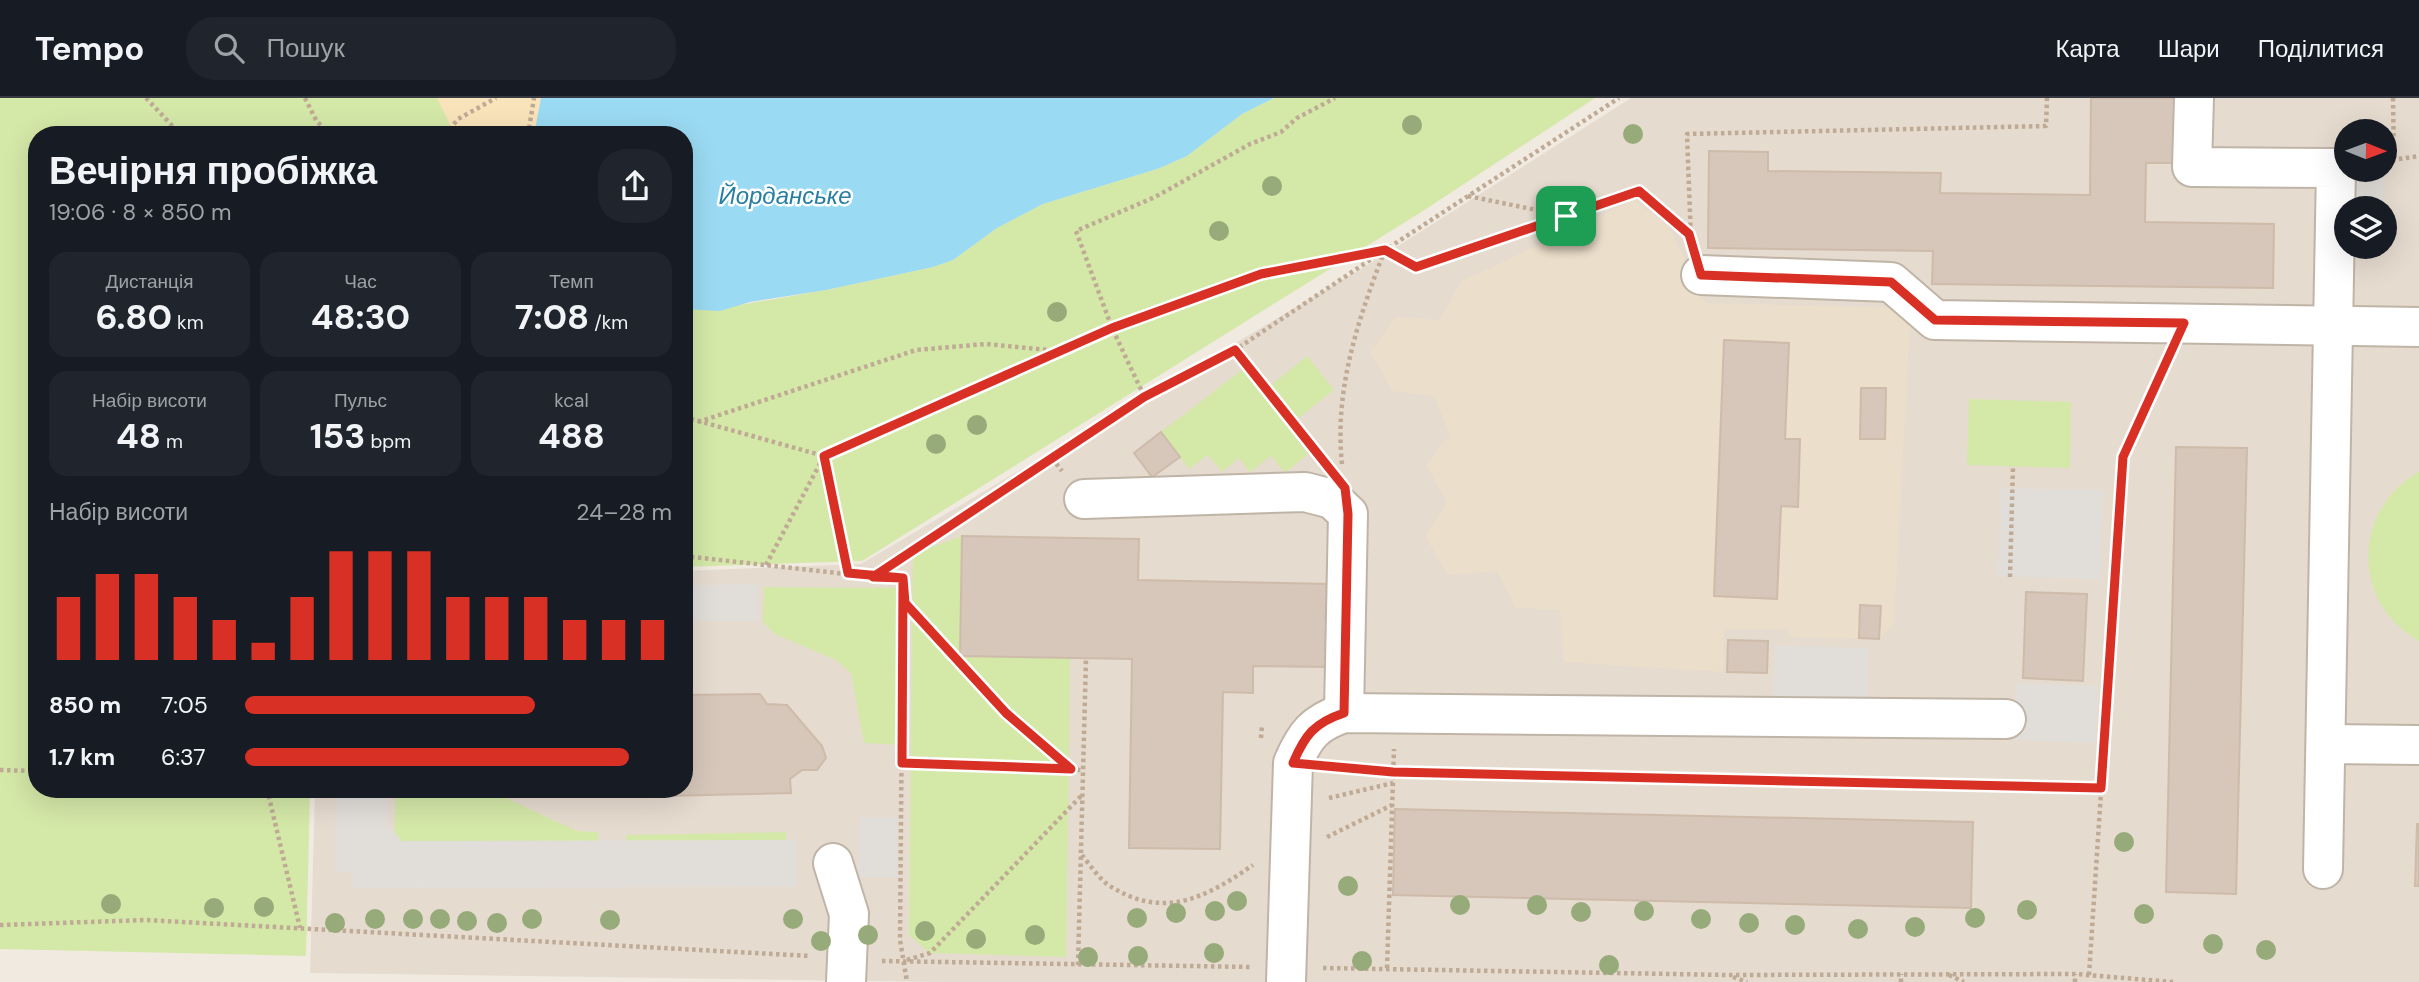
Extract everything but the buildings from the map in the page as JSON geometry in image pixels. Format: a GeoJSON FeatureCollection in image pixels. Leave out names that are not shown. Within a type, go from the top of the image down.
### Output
{"type":"FeatureCollection","features":[{"type":"Feature","properties":{"kind":"lane"},"geometry":{"type":"LineString","coordinates":[[2194,98],[2192,167],[2336,168],[2323,869]]}},
{"type":"Feature","properties":{"kind":"lane"},"geometry":{"type":"LineString","coordinates":[[1701,275],[1891,282],[1935,320],[2419,327]]}},
{"type":"Feature","properties":{"kind":"lane"},"geometry":{"type":"LineString","coordinates":[[1084,499],[1306,492],[1346,501],[1344,713]]}},
{"type":"Feature","properties":{"kind":"lane"},"geometry":{"type":"LineString","coordinates":[[1286,982],[1274,858],[1292,807],[1293,763],[1302,742],[1321,720],[1344,713],[2006,719]]}},
{"type":"Feature","properties":{"kind":"lane"},"geometry":{"type":"LineString","coordinates":[[2326,744],[2419,745]]}},
{"type":"Feature","properties":{"kind":"lane"},"geometry":{"type":"LineString","coordinates":[[834,863],[849,914],[846,982]]}},
{"type":"Feature","properties":{"kind":"path"},"geometry":{"type":"LineString","coordinates":[[146,98],[172,126]]}},
{"type":"Feature","properties":{"kind":"path"},"geometry":{"type":"LineString","coordinates":[[305,98],[321,126]]}},
{"type":"Feature","properties":{"kind":"path"},"geometry":{"type":"LineString","coordinates":[[452,126],[458,119],[496,98]]}},
{"type":"Feature","properties":{"kind":"path"},"geometry":{"type":"LineString","coordinates":[[529,126],[534,98]]}},
{"type":"Feature","properties":{"kind":"path"},"geometry":{"type":"LineString","coordinates":[[1144,397],[1112,328],[1076,231],[1155,197],[1250,144],[1281,132],[1297,118],[1335,98]]}},
{"type":"Feature","properties":{"kind":"path"},"geometry":{"type":"LineString","coordinates":[[873,577],[1144,397],[1235,350],[1619,98]]}},
{"type":"Feature","properties":{"kind":"path"},"geometry":{"type":"LineString","coordinates":[[1701,275],[1689,234],[1687,134],[2046,125],[2047,98]]}},
{"type":"Feature","properties":{"kind":"path"},"geometry":{"type":"LineString","coordinates":[[2393,98],[2393,119]]}},
{"type":"Feature","properties":{"kind":"path"},"geometry":{"type":"LineString","coordinates":[[2398,159],[2419,156]]}},
{"type":"Feature","properties":{"kind":"path"},"geometry":{"type":"LineString","coordinates":[[766,565],[824,456],[1112,328],[1261,274],[1385,250],[1416,267],[1639,191],[1689,234]]}},
{"type":"Feature","properties":{"kind":"path"},"geometry":{"type":"LineString","coordinates":[[1467,196],[1566,216]]}},
{"type":"Feature","properties":{"kind":"path"},"geometry":{"type":"LineString","coordinates":[[1346,501],[1339,439],[1346,370],[1361,314],[1385,250]]}},
{"type":"Feature","properties":{"kind":"path"},"geometry":{"type":"LineString","coordinates":[[2089,975],[2123,457],[2184,323]]}},
{"type":"Feature","properties":{"kind":"path"},"geometry":{"type":"LineString","coordinates":[[698,422],[916,350],[986,344],[1060,351]]}},
{"type":"Feature","properties":{"kind":"path"},"geometry":{"type":"LineString","coordinates":[[1235,350],[1346,501]]}},
{"type":"Feature","properties":{"kind":"path"},"geometry":{"type":"LineString","coordinates":[[693,420],[824,456]]}},
{"type":"Feature","properties":{"kind":"path"},"geometry":{"type":"LineString","coordinates":[[824,456],[848,573]]}},
{"type":"Feature","properties":{"kind":"path"},"geometry":{"type":"LineString","coordinates":[[2010,577],[2013,466]]}},
{"type":"Feature","properties":{"kind":"path"},"geometry":{"type":"LineString","coordinates":[[693,557],[903,578],[902,962],[907,982]]}},
{"type":"Feature","properties":{"kind":"path"},"geometry":{"type":"LineString","coordinates":[[905,603],[1006,713],[1071,769]]}},
{"type":"Feature","properties":{"kind":"path"},"geometry":{"type":"LineString","coordinates":[[1078,965],[1086,658]]}},
{"type":"Feature","properties":{"kind":"path"},"geometry":{"type":"LineString","coordinates":[[902,763],[1083,770]]}},
{"type":"Feature","properties":{"kind":"path"},"geometry":{"type":"LineString","coordinates":[[1293,763],[1393,772],[2101,788]]}},
{"type":"Feature","properties":{"kind":"path"},"geometry":{"type":"LineString","coordinates":[[0,770],[28,771]]}},
{"type":"Feature","properties":{"kind":"path"},"geometry":{"type":"LineString","coordinates":[[1387,968],[1393,772]]}},
{"type":"Feature","properties":{"kind":"path"},"geometry":{"type":"LineString","coordinates":[[1292,807],[1393,783]]}},
{"type":"Feature","properties":{"kind":"path"},"geometry":{"type":"LineString","coordinates":[[902,962],[930,953],[1083,794]]}},
{"type":"Feature","properties":{"kind":"path"},"geometry":{"type":"LineString","coordinates":[[269,798],[300,928]]}},
{"type":"Feature","properties":{"kind":"path"},"geometry":{"type":"LineString","coordinates":[[1081,855],[1106,884],[1142,900],[1185,903],[1221,888],[1274,858],[1392,805]]}},
{"type":"Feature","properties":{"kind":"path"},"geometry":{"type":"LineString","coordinates":[[1901,974],[1901,982]]}},
{"type":"Feature","properties":{"kind":"path"},"geometry":{"type":"LineString","coordinates":[[1944,974],[1964,982]]}},
{"type":"Feature","properties":{"kind":"path"},"geometry":{"type":"LineString","coordinates":[[2075,974],[2075,982]]}},
{"type":"Feature","properties":{"kind":"path"},"geometry":{"type":"LineString","coordinates":[[1747,982],[1728,975],[2075,974],[2173,982]]}},
{"type":"Feature","properties":{"kind":"shaded area"},"geometry":{"type":"Polygon","coordinates":[[[1631,98],[2419,98],[2419,982],[947,982],[310,973],[315,798],[693,798],[693,571],[861,564],[1376,260],[1631,98]]]}},
{"type":"Feature","properties":{"kind":"shaded area"},"geometry":{"type":"Polygon","coordinates":[[[2348,182],[2384,182],[2383,196],[2348,196],[2348,182]]]}},
{"type":"Feature","properties":{"kind":"shaded area"},"geometry":{"type":"Polygon","coordinates":[[[1634,200],[1669,227],[1706,303],[1904,308],[1910,323],[1894,624],[1879,639],[1788,637],[1788,629],[1724,629],[1723,672],[1564,662],[1560,610],[1516,608],[1497,571],[1449,575],[1425,537],[1447,502],[1426,465],[1450,435],[1434,396],[1393,391],[1370,352],[1396,317],[1439,320],[1462,281],[1634,200]]]}},
{"type":"Feature","properties":{"kind":"shaded area"},"geometry":{"type":"Polygon","coordinates":[[[2000,488],[2103,490],[2100,579],[1998,576],[2000,488]]]}},
{"type":"Feature","properties":{"kind":"shaded area"},"geometry":{"type":"Polygon","coordinates":[[[758,584],[758,621],[693,621],[693,585],[758,584]]]}},
{"type":"Feature","properties":{"kind":"shaded area"},"geometry":{"type":"Polygon","coordinates":[[[1775,646],[1868,648],[1866,719],[1773,716],[1775,646]]]}},
{"type":"Feature","properties":{"kind":"shaded area"},"geometry":{"type":"Polygon","coordinates":[[[2016,683],[2098,686],[2096,743],[2014,740],[2016,683]]]}},
{"type":"Feature","properties":{"kind":"shaded area"},"geometry":{"type":"Polygon","coordinates":[[[335,798],[388,798],[387,824],[402,841],[796,840],[797,887],[353,888],[352,872],[335,872],[335,798]]]}},
{"type":"Feature","properties":{"kind":"shaded area"},"geometry":{"type":"Polygon","coordinates":[[[859,817],[897,817],[898,877],[858,877],[859,817]]]}},
{"type":"Feature","properties":{"kind":"green space"},"geometry":{"type":"Polygon","coordinates":[[[0,98],[541,98],[536,126],[28,126],[28,798],[310,798],[306,956],[0,949],[0,98]]]}},
{"type":"Feature","properties":{"kind":"green space"},"geometry":{"type":"Polygon","coordinates":[[[1274,98],[1595,98],[1426,209],[862,561],[693,567],[693,308],[740,305],[826,290],[933,267],[953,260],[997,228],[1043,204],[1160,168],[1187,156],[1242,114],[1274,98]]]}},
{"type":"Feature","properties":{"kind":"green space"},"geometry":{"type":"Polygon","coordinates":[[[1307,356],[1334,390],[1297,419],[1270,386],[1307,356]]]}},
{"type":"Feature","properties":{"kind":"green space"},"geometry":{"type":"Polygon","coordinates":[[[1243,369],[1308,454],[1285,473],[1271,456],[1250,472],[1239,458],[1222,472],[1208,455],[1189,469],[1161,432],[1243,369]]]}},
{"type":"Feature","properties":{"kind":"green space"},"geometry":{"type":"Polygon","coordinates":[[[1969,399],[2071,402],[2070,468],[1967,465],[1969,399]]]}},
{"type":"Feature","properties":{"kind":"green space"},"geometry":{"type":"Polygon","coordinates":[[[2419,472],[2419,641],[2397,625],[2381,604],[2371,581],[2368,556],[2372,532],[2381,509],[2397,488],[2419,472]]]}},
{"type":"Feature","properties":{"kind":"green space"},"geometry":{"type":"Polygon","coordinates":[[[962,536],[960,656],[1070,658],[1066,957],[930,953],[909,935],[913,554],[962,536]]]}},
{"type":"Feature","properties":{"kind":"green space"},"geometry":{"type":"Polygon","coordinates":[[[764,587],[901,588],[902,745],[864,743],[851,673],[836,660],[775,634],[763,622],[764,587]]]}},
{"type":"Feature","properties":{"kind":"green space"},"geometry":{"type":"Polygon","coordinates":[[[396,798],[506,798],[577,831],[598,832],[597,850],[404,852],[394,838],[396,798]]]}},
{"type":"Feature","properties":{"kind":"green space"},"geometry":{"type":"Polygon","coordinates":[[[786,832],[786,849],[627,852],[626,835],[786,832]]]}},
{"type":"Feature","properties":{"kind":"sand"},"geometry":{"type":"Polygon","coordinates":[[[437,98],[541,98],[536,126],[451,126],[437,98]]]}},
{"type":"Feature","properties":{"kind":"water","name":"Йорданське"},"geometry":{"type":"Polygon","coordinates":[[[541,98],[1274,98],[1242,114],[1187,156],[1160,168],[1043,204],[997,228],[953,260],[933,267],[826,290],[750,302],[720,311],[693,310],[693,126],[536,126],[541,98]]]}},
{"type":"Feature","properties":{"kind":"route"},"geometry":{"type":"LineString","coordinates":[[1566,216],[1416,267],[1385,250],[1261,274],[1112,328],[824,456],[848,573],[873,577],[903,578],[905,603],[1006,713],[1071,769],[902,763],[905,603],[903,578],[873,577],[1144,397],[1235,350],[1345,488],[1348,514],[1344,713],[1321,720],[1302,742],[1293,763],[1393,772],[2101,788],[2123,457],[2184,323],[1935,320],[1891,282],[1701,275],[1689,234],[1639,191],[1566,216]]}}]}
